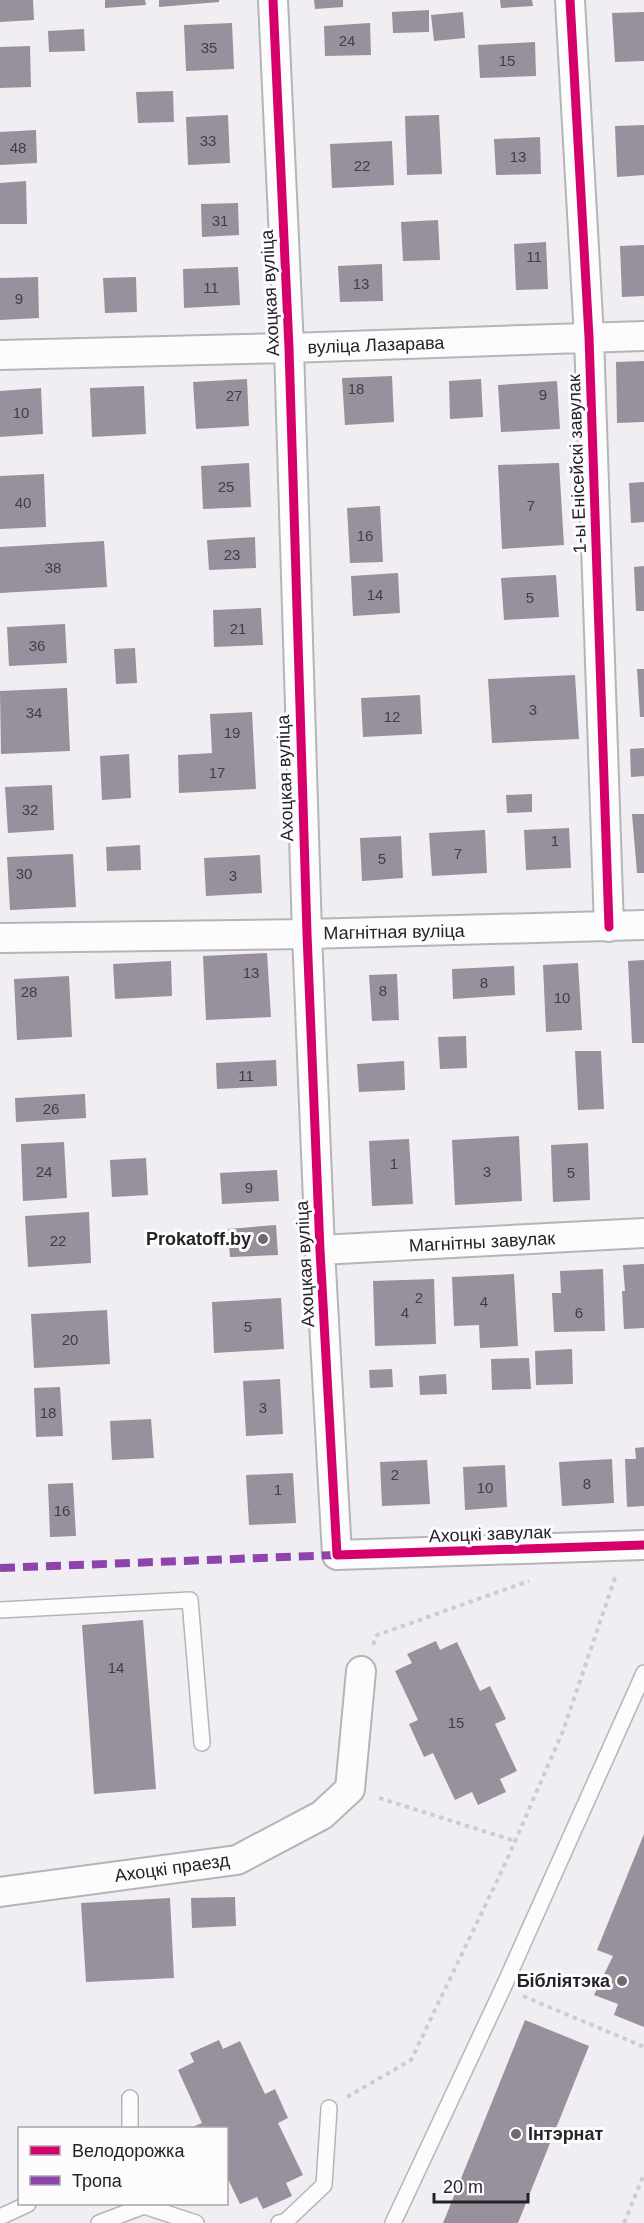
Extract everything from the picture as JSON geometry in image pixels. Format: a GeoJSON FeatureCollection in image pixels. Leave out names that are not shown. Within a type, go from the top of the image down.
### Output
{"type":"FeatureCollection","features":[{"type":"Feature","properties":{"kind":"street","name":"Ахоцкая вуліца"},"geometry":{"type":"LineString","coordinates":[[273,0],[290,348],[307,934],[320,1250],[337,1556]]}},
{"type":"Feature","properties":{"kind":"street","name":"1-ы Енісейскі завулак"},"geometry":{"type":"LineString","coordinates":[[570,0],[589,337],[609,927]]}},
{"type":"Feature","properties":{"kind":"street","name":"вуліца Лазарава"},"geometry":{"type":"LineString","coordinates":[[0,354],[290,348],[644,336]]}},
{"type":"Feature","properties":{"kind":"street","name":"Магнітная вуліца"},"geometry":{"type":"LineString","coordinates":[[0,938],[307,934],[644,925]]}},
{"type":"Feature","properties":{"kind":"street","name":"Магнітны завулак"},"geometry":{"type":"LineString","coordinates":[[320,1250],[644,1233]]}},
{"type":"Feature","properties":{"kind":"street","name":"Ахоцкі завулак"},"geometry":{"type":"LineString","coordinates":[[337,1556],[635,1546]]}},
{"type":"Feature","properties":{"kind":"street"},"geometry":{"type":"LineString","coordinates":[[350,1788],[361,1671]]}},
{"type":"Feature","properties":{"kind":"street","name":"Ахоцкі праезд"},"geometry":{"type":"LineString","coordinates":[[0,1892],[237,1860],[322,1815],[350,1788]]}},
{"type":"Feature","properties":{"kind":"lane"},"geometry":{"type":"LineString","coordinates":[[0,1610],[190,1599],[202,1743]]}},
{"type":"Feature","properties":{"kind":"lane"},"geometry":{"type":"LineString","coordinates":[[393,2223],[503,1988],[644,1673]]}},
{"type":"Feature","properties":{"kind":"lane"},"geometry":{"type":"LineString","coordinates":[[130,2098],[130,2127]]}},
{"type":"Feature","properties":{"kind":"lane"},"geometry":{"type":"LineString","coordinates":[[279,2223],[285,2222],[324,2185],[329,2108]]}},
{"type":"Feature","properties":{"kind":"lane"},"geometry":{"type":"LineString","coordinates":[[0,2217],[26,2205]]}},
{"type":"Feature","properties":{"kind":"lane"},"geometry":{"type":"LineString","coordinates":[[99,2223],[144,2206],[196,2223]]}},
{"type":"Feature","properties":{"kind":"path"},"geometry":{"type":"LineString","coordinates":[[329,2108],[411,2060],[516,1840],[563,1731],[635,1546]]}},
{"type":"Feature","properties":{"kind":"path"},"geometry":{"type":"LineString","coordinates":[[361,1671],[377,1635],[540,1577]]}},
{"type":"Feature","properties":{"kind":"path"},"geometry":{"type":"LineString","coordinates":[[350,1788],[516,1840]]}},
{"type":"Feature","properties":{"kind":"path"},"geometry":{"type":"LineString","coordinates":[[503,1988],[644,2047]]}},
{"type":"Feature","properties":{"kind":"path"},"geometry":{"type":"LineString","coordinates":[[624,2223],[644,2174]]}},
{"type":"Feature","properties":{"kind":"building"},"geometry":{"type":"Polygon","coordinates":[[[0,0],[33,0],[34,20],[0,22],[0,0]]]}},
{"type":"Feature","properties":{"kind":"building"},"geometry":{"type":"Polygon","coordinates":[[[105,0],[145,0],[146,5],[105,8],[105,0]]]}},
{"type":"Feature","properties":{"kind":"building"},"geometry":{"type":"Polygon","coordinates":[[[159,0],[219,0],[219,2],[159,7],[159,0]]]}},
{"type":"Feature","properties":{"kind":"building"},"geometry":{"type":"Polygon","coordinates":[[[314,0],[343,0],[343,7],[315,9],[314,0]]]}},
{"type":"Feature","properties":{"kind":"building"},"geometry":{"type":"Polygon","coordinates":[[[500,0],[532,0],[533,6],[501,8],[500,0]]]}},
{"type":"Feature","properties":{"kind":"building"},"geometry":{"type":"Polygon","coordinates":[[[429,10],[429,32],[393,33],[392,12],[429,10]]]}},
{"type":"Feature","properties":{"kind":"building"},"geometry":{"type":"Polygon","coordinates":[[[463,12],[465,38],[434,41],[431,15],[463,12]]]}},
{"type":"Feature","properties":{"kind":"building"},"geometry":{"type":"Polygon","coordinates":[[[644,12],[644,61],[615,62],[612,13],[644,12]]]}},
{"type":"Feature","properties":{"kind":"building"},"geometry":{"type":"Polygon","coordinates":[[[232,23],[234,69],[186,71],[184,25],[232,23]]]}},
{"type":"Feature","properties":{"kind":"building"},"geometry":{"type":"Polygon","coordinates":[[[370,23],[371,55],[325,56],[324,26],[370,23]]]}},
{"type":"Feature","properties":{"kind":"building"},"geometry":{"type":"Polygon","coordinates":[[[84,29],[85,51],[49,52],[48,31],[84,29]]]}},
{"type":"Feature","properties":{"kind":"building"},"geometry":{"type":"Polygon","coordinates":[[[535,42],[536,76],[480,78],[478,45],[535,42]]]}},
{"type":"Feature","properties":{"kind":"building"},"geometry":{"type":"Polygon","coordinates":[[[30,46],[31,87],[0,88],[0,47],[30,46]]]}},
{"type":"Feature","properties":{"kind":"building"},"geometry":{"type":"Polygon","coordinates":[[[173,91],[174,122],[138,123],[136,92],[173,91]]]}},
{"type":"Feature","properties":{"kind":"building"},"geometry":{"type":"Polygon","coordinates":[[[228,115],[230,163],[188,165],[186,117],[228,115]]]}},
{"type":"Feature","properties":{"kind":"building"},"geometry":{"type":"Polygon","coordinates":[[[439,115],[442,174],[407,175],[405,116],[439,115]]]}},
{"type":"Feature","properties":{"kind":"building"},"geometry":{"type":"Polygon","coordinates":[[[644,125],[644,175],[617,177],[615,126],[644,125]]]}},
{"type":"Feature","properties":{"kind":"building"},"geometry":{"type":"Polygon","coordinates":[[[36,130],[37,163],[0,165],[0,132],[36,130]]]}},
{"type":"Feature","properties":{"kind":"building"},"geometry":{"type":"Polygon","coordinates":[[[540,137],[541,174],[496,175],[494,139],[540,137]]]}},
{"type":"Feature","properties":{"kind":"building"},"geometry":{"type":"Polygon","coordinates":[[[392,141],[394,185],[332,188],[330,144],[392,141]]]}},
{"type":"Feature","properties":{"kind":"building"},"geometry":{"type":"Polygon","coordinates":[[[26,181],[27,224],[0,224],[0,183],[26,181]]]}},
{"type":"Feature","properties":{"kind":"building"},"geometry":{"type":"Polygon","coordinates":[[[238,203],[239,235],[202,237],[201,204],[238,203]]]}},
{"type":"Feature","properties":{"kind":"building"},"geometry":{"type":"Polygon","coordinates":[[[438,220],[440,260],[403,261],[401,222],[438,220]]]}},
{"type":"Feature","properties":{"kind":"building"},"geometry":{"type":"Polygon","coordinates":[[[546,242],[548,289],[516,290],[514,244],[546,242]]]}},
{"type":"Feature","properties":{"kind":"building"},"geometry":{"type":"Polygon","coordinates":[[[644,245],[644,296],[622,297],[620,246],[644,245]]]}},
{"type":"Feature","properties":{"kind":"building"},"geometry":{"type":"Polygon","coordinates":[[[382,264],[383,301],[340,302],[338,266],[382,264]]]}},
{"type":"Feature","properties":{"kind":"building"},"geometry":{"type":"Polygon","coordinates":[[[238,267],[240,305],[184,308],[183,269],[238,267]]]}},
{"type":"Feature","properties":{"kind":"building"},"geometry":{"type":"Polygon","coordinates":[[[38,277],[39,318],[0,320],[0,278],[38,277]]]}},
{"type":"Feature","properties":{"kind":"building"},"geometry":{"type":"Polygon","coordinates":[[[136,277],[137,312],[105,313],[103,278],[136,277]]]}},
{"type":"Feature","properties":{"kind":"building"},"geometry":{"type":"Polygon","coordinates":[[[644,361],[644,422],[617,423],[616,362],[644,361]]]}},
{"type":"Feature","properties":{"kind":"building"},"geometry":{"type":"Polygon","coordinates":[[[392,376],[394,422],[345,425],[342,378],[392,376]]]}},
{"type":"Feature","properties":{"kind":"building"},"geometry":{"type":"Polygon","coordinates":[[[247,379],[249,426],[196,429],[193,382],[247,379]]]}},
{"type":"Feature","properties":{"kind":"building"},"geometry":{"type":"Polygon","coordinates":[[[481,379],[483,417],[450,419],[449,381],[481,379]]]}},
{"type":"Feature","properties":{"kind":"building"},"geometry":{"type":"Polygon","coordinates":[[[557,381],[560,429],[501,432],[498,385],[557,381]]]}},
{"type":"Feature","properties":{"kind":"building"},"geometry":{"type":"Polygon","coordinates":[[[144,386],[146,434],[92,437],[90,388],[144,386]]]}},
{"type":"Feature","properties":{"kind":"building"},"geometry":{"type":"Polygon","coordinates":[[[41,388],[43,434],[0,437],[0,391],[41,388]]]}},
{"type":"Feature","properties":{"kind":"building"},"geometry":{"type":"Polygon","coordinates":[[[249,463],[251,507],[203,509],[201,466],[249,463]]]}},
{"type":"Feature","properties":{"kind":"building"},"geometry":{"type":"Polygon","coordinates":[[[559,463],[564,545],[502,549],[498,465],[559,463]]]}},
{"type":"Feature","properties":{"kind":"building"},"geometry":{"type":"Polygon","coordinates":[[[44,474],[46,527],[0,529],[0,476],[44,474]]]}},
{"type":"Feature","properties":{"kind":"building"},"geometry":{"type":"Polygon","coordinates":[[[644,482],[644,522],[631,523],[629,483],[644,482]]]}},
{"type":"Feature","properties":{"kind":"building"},"geometry":{"type":"Polygon","coordinates":[[[380,506],[383,562],[350,563],[347,508],[380,506]]]}},
{"type":"Feature","properties":{"kind":"building"},"geometry":{"type":"Polygon","coordinates":[[[255,537],[256,568],[209,570],[207,540],[255,537]]]}},
{"type":"Feature","properties":{"kind":"building"},"geometry":{"type":"Polygon","coordinates":[[[104,541],[107,587],[0,593],[0,547],[104,541]]]}},
{"type":"Feature","properties":{"kind":"building"},"geometry":{"type":"Polygon","coordinates":[[[644,566],[644,611],[636,611],[634,567],[644,566]]]}},
{"type":"Feature","properties":{"kind":"building"},"geometry":{"type":"Polygon","coordinates":[[[398,573],[400,613],[353,616],[351,576],[398,573]]]}},
{"type":"Feature","properties":{"kind":"building"},"geometry":{"type":"Polygon","coordinates":[[[556,575],[559,617],[504,620],[501,578],[556,575]]]}},
{"type":"Feature","properties":{"kind":"building"},"geometry":{"type":"Polygon","coordinates":[[[261,608],[263,645],[214,647],[213,610],[261,608]]]}},
{"type":"Feature","properties":{"kind":"building"},"geometry":{"type":"Polygon","coordinates":[[[65,624],[67,663],[9,666],[7,627],[65,624]]]}},
{"type":"Feature","properties":{"kind":"building"},"geometry":{"type":"Polygon","coordinates":[[[135,648],[137,683],[116,684],[114,649],[135,648]]]}},
{"type":"Feature","properties":{"kind":"building"},"geometry":{"type":"Polygon","coordinates":[[[637,669],[644,669],[644,717],[640,717],[637,669]]]}},
{"type":"Feature","properties":{"kind":"building"},"geometry":{"type":"Polygon","coordinates":[[[575,675],[579,739],[492,743],[488,679],[575,675]]]}},
{"type":"Feature","properties":{"kind":"building"},"geometry":{"type":"Polygon","coordinates":[[[67,688],[70,751],[1,754],[0,691],[67,688]]]}},
{"type":"Feature","properties":{"kind":"building"},"geometry":{"type":"Polygon","coordinates":[[[420,695],[422,734],[363,737],[361,698],[420,695]]]}},
{"type":"Feature","properties":{"kind":"building"},"geometry":{"type":"Polygon","coordinates":[[[252,712],[256,789],[179,793],[178,755],[212,753],[210,714],[252,712]]]}},
{"type":"Feature","properties":{"kind":"building"},"geometry":{"type":"Polygon","coordinates":[[[644,748],[644,776],[631,777],[630,749],[644,748]]]}},
{"type":"Feature","properties":{"kind":"building"},"geometry":{"type":"Polygon","coordinates":[[[129,754],[131,798],[102,800],[100,756],[129,754]]]}},
{"type":"Feature","properties":{"kind":"building"},"geometry":{"type":"Polygon","coordinates":[[[52,785],[54,830],[8,833],[5,787],[52,785]]]}},
{"type":"Feature","properties":{"kind":"building"},"geometry":{"type":"Polygon","coordinates":[[[532,794],[532,812],[507,813],[506,795],[532,794]]]}},
{"type":"Feature","properties":{"kind":"building"},"geometry":{"type":"Polygon","coordinates":[[[632,814],[644,814],[644,873],[637,873],[632,814]]]}},
{"type":"Feature","properties":{"kind":"building"},"geometry":{"type":"Polygon","coordinates":[[[569,828],[571,868],[526,870],[524,830],[569,828]]]}},
{"type":"Feature","properties":{"kind":"building"},"geometry":{"type":"Polygon","coordinates":[[[485,830],[487,873],[432,876],[429,833],[485,830]]]}},
{"type":"Feature","properties":{"kind":"building"},"geometry":{"type":"Polygon","coordinates":[[[401,836],[403,878],[362,881],[360,838],[401,836]]]}},
{"type":"Feature","properties":{"kind":"building"},"geometry":{"type":"Polygon","coordinates":[[[140,845],[141,870],[107,871],[106,847],[140,845]]]}},
{"type":"Feature","properties":{"kind":"building"},"geometry":{"type":"Polygon","coordinates":[[[73,854],[76,907],[10,910],[7,857],[73,854]]]}},
{"type":"Feature","properties":{"kind":"building"},"geometry":{"type":"Polygon","coordinates":[[[260,855],[262,893],[206,896],[204,858],[260,855]]]}},
{"type":"Feature","properties":{"kind":"building"},"geometry":{"type":"Polygon","coordinates":[[[267,953],[271,1017],[206,1020],[203,956],[267,953]]]}},
{"type":"Feature","properties":{"kind":"building"},"geometry":{"type":"Polygon","coordinates":[[[644,960],[644,1043],[632,1043],[628,961],[644,960]]]}},
{"type":"Feature","properties":{"kind":"building"},"geometry":{"type":"Polygon","coordinates":[[[171,961],[172,996],[115,999],[113,964],[171,961]]]}},
{"type":"Feature","properties":{"kind":"building"},"geometry":{"type":"Polygon","coordinates":[[[578,963],[582,1030],[546,1032],[543,965],[578,963]]]}},
{"type":"Feature","properties":{"kind":"building"},"geometry":{"type":"Polygon","coordinates":[[[514,966],[515,995],[453,999],[452,969],[514,966]]]}},
{"type":"Feature","properties":{"kind":"building"},"geometry":{"type":"Polygon","coordinates":[[[397,974],[399,1020],[372,1021],[369,975],[397,974]]]}},
{"type":"Feature","properties":{"kind":"building"},"geometry":{"type":"Polygon","coordinates":[[[69,976],[72,1037],[17,1040],[14,979],[69,976]]]}},
{"type":"Feature","properties":{"kind":"building"},"geometry":{"type":"Polygon","coordinates":[[[466,1036],[467,1068],[440,1069],[438,1037],[466,1036]]]}},
{"type":"Feature","properties":{"kind":"building"},"geometry":{"type":"Polygon","coordinates":[[[575,1051],[601,1051],[604,1109],[578,1110],[575,1051]]]}},
{"type":"Feature","properties":{"kind":"building"},"geometry":{"type":"Polygon","coordinates":[[[276,1060],[277,1086],[217,1089],[216,1063],[276,1060]]]}},
{"type":"Feature","properties":{"kind":"building"},"geometry":{"type":"Polygon","coordinates":[[[404,1061],[405,1090],[359,1092],[357,1064],[404,1061]]]}},
{"type":"Feature","properties":{"kind":"building"},"geometry":{"type":"Polygon","coordinates":[[[85,1094],[86,1118],[16,1122],[15,1098],[85,1094]]]}},
{"type":"Feature","properties":{"kind":"building"},"geometry":{"type":"Polygon","coordinates":[[[519,1136],[522,1201],[455,1205],[452,1140],[519,1136]]]}},
{"type":"Feature","properties":{"kind":"building"},"geometry":{"type":"Polygon","coordinates":[[[409,1139],[413,1204],[372,1206],[369,1141],[409,1139]]]}},
{"type":"Feature","properties":{"kind":"building"},"geometry":{"type":"Polygon","coordinates":[[[64,1142],[67,1198],[23,1201],[21,1144],[64,1142]]]}},
{"type":"Feature","properties":{"kind":"building"},"geometry":{"type":"Polygon","coordinates":[[[588,1143],[590,1200],[553,1202],[551,1145],[588,1143]]]}},
{"type":"Feature","properties":{"kind":"building"},"geometry":{"type":"Polygon","coordinates":[[[146,1158],[148,1195],[112,1197],[110,1160],[146,1158]]]}},
{"type":"Feature","properties":{"kind":"building"},"geometry":{"type":"Polygon","coordinates":[[[277,1170],[279,1201],[222,1204],[220,1173],[277,1170]]]}},
{"type":"Feature","properties":{"kind":"building"},"geometry":{"type":"Polygon","coordinates":[[[89,1212],[91,1263],[28,1267],[25,1216],[89,1212]]]}},
{"type":"Feature","properties":{"kind":"building"},"geometry":{"type":"Polygon","coordinates":[[[276,1225],[278,1255],[230,1257],[228,1229],[276,1225]]]}},
{"type":"Feature","properties":{"kind":"building"},"geometry":{"type":"Polygon","coordinates":[[[644,1264],[644,1328],[624,1329],[623,1265],[644,1264]]]}},
{"type":"Feature","properties":{"kind":"building"},"geometry":{"type":"Polygon","coordinates":[[[603,1269],[605,1331],[554,1332],[552,1293],[561,1293],[560,1271],[603,1269]]]}},
{"type":"Feature","properties":{"kind":"building"},"geometry":{"type":"Polygon","coordinates":[[[514,1274],[518,1346],[480,1348],[479,1325],[454,1326],[452,1277],[514,1274]]]}},
{"type":"Feature","properties":{"kind":"building"},"geometry":{"type":"Polygon","coordinates":[[[434,1279],[436,1344],[375,1346],[373,1281],[434,1279]]]}},
{"type":"Feature","properties":{"kind":"building"},"geometry":{"type":"Polygon","coordinates":[[[281,1298],[284,1349],[214,1353],[212,1302],[281,1298]]]}},
{"type":"Feature","properties":{"kind":"building"},"geometry":{"type":"Polygon","coordinates":[[[107,1310],[110,1364],[34,1368],[31,1314],[107,1310]]]}},
{"type":"Feature","properties":{"kind":"building"},"geometry":{"type":"Polygon","coordinates":[[[572,1349],[573,1384],[536,1385],[535,1351],[572,1349]]]}},
{"type":"Feature","properties":{"kind":"building"},"geometry":{"type":"Polygon","coordinates":[[[529,1358],[531,1389],[492,1390],[491,1359],[529,1358]]]}},
{"type":"Feature","properties":{"kind":"building"},"geometry":{"type":"Polygon","coordinates":[[[392,1369],[393,1387],[370,1388],[369,1370],[392,1369]]]}},
{"type":"Feature","properties":{"kind":"building"},"geometry":{"type":"Polygon","coordinates":[[[446,1374],[447,1394],[420,1395],[419,1376],[446,1374]]]}},
{"type":"Feature","properties":{"kind":"building"},"geometry":{"type":"Polygon","coordinates":[[[280,1379],[283,1434],[246,1436],[243,1381],[280,1379]]]}},
{"type":"Feature","properties":{"kind":"building"},"geometry":{"type":"Polygon","coordinates":[[[60,1387],[63,1436],[36,1437],[34,1388],[60,1387]]]}},
{"type":"Feature","properties":{"kind":"building"},"geometry":{"type":"Polygon","coordinates":[[[151,1419],[154,1458],[112,1460],[110,1421],[151,1419]]]}},
{"type":"Feature","properties":{"kind":"building"},"geometry":{"type":"Polygon","coordinates":[[[644,1447],[644,1506],[627,1507],[625,1459],[636,1459],[635,1448],[644,1447]]]}},
{"type":"Feature","properties":{"kind":"building"},"geometry":{"type":"Polygon","coordinates":[[[612,1459],[614,1503],[562,1506],[559,1462],[612,1459]]]}},
{"type":"Feature","properties":{"kind":"building"},"geometry":{"type":"Polygon","coordinates":[[[427,1460],[430,1504],[382,1506],[380,1462],[427,1460]]]}},
{"type":"Feature","properties":{"kind":"building"},"geometry":{"type":"Polygon","coordinates":[[[505,1465],[507,1507],[465,1510],[463,1467],[505,1465]]]}},
{"type":"Feature","properties":{"kind":"building"},"geometry":{"type":"Polygon","coordinates":[[[293,1473],[296,1523],[249,1525],[246,1475],[293,1473]]]}},
{"type":"Feature","properties":{"kind":"building"},"geometry":{"type":"Polygon","coordinates":[[[73,1483],[76,1536],[50,1537],[48,1484],[73,1483]]]}},
{"type":"Feature","properties":{"kind":"building"},"geometry":{"type":"Polygon","coordinates":[[[143,1620],[156,1789],[94,1794],[82,1625],[143,1620]]]}},
{"type":"Feature","properties":{"kind":"building"},"geometry":{"type":"Polygon","coordinates":[[[436,1641],[440,1650],[457,1642],[480,1691],[490,1686],[506,1719],[495,1724],[517,1771],[500,1779],[506,1792],[478,1805],[472,1792],[455,1800],[433,1753],[424,1757],[409,1724],[418,1720],[395,1671],[412,1663],[407,1654],[436,1641]]]}},
{"type":"Feature","properties":{"kind":"building"},"geometry":{"type":"Polygon","coordinates":[[[644,1834],[644,2027],[614,2015],[618,2004],[594,1995],[613,1956],[597,1950],[644,1834]]]}},
{"type":"Feature","properties":{"kind":"building"},"geometry":{"type":"Polygon","coordinates":[[[235,1897],[236,1926],[192,1928],[191,1898],[235,1897]]]}},
{"type":"Feature","properties":{"kind":"building"},"geometry":{"type":"Polygon","coordinates":[[[170,1898],[174,1978],[86,1982],[81,1903],[170,1898]]]}},
{"type":"Feature","properties":{"kind":"building","name":"Інтэрнат"},"geometry":{"type":"Polygon","coordinates":[[[525,2020],[589,2046],[518,2223],[443,2223],[525,2020]]]}},
{"type":"Feature","properties":{"kind":"building"},"geometry":{"type":"Polygon","coordinates":[[[219,2040],[223,2049],[240,2041],[265,2094],[275,2089],[288,2118],[278,2123],[303,2175],[286,2183],[292,2196],[263,2209],[257,2197],[240,2204],[228,2179],[228,2127],[192,2127],[202,2123],[178,2070],[194,2062],[190,2053],[219,2040]]]}},
{"type":"Feature","properties":{"kind":"marked path"},"geometry":{"type":"LineString","coordinates":[[0,1568],[337,1555]]}},
{"type":"Feature","properties":{"kind":"cycle path"},"geometry":{"type":"LineString","coordinates":[[273,0],[289,348],[307,934],[320,1250],[337,1555],[644,1545]]}},
{"type":"Feature","properties":{"kind":"cycle path"},"geometry":{"type":"LineString","coordinates":[[570,0],[589,337],[609,927]]}},
{"type":"Feature","properties":{"kind":"place","name":"Prokatoff.by"},"geometry":{"type":"Point","coordinates":[263,1239]}},
{"type":"Feature","properties":{"kind":"place","name":"Бібліятэка"},"geometry":{"type":"Point","coordinates":[622,1981]}},
{"type":"Feature","properties":{"kind":"place","name":"Інтэрнат"},"geometry":{"type":"Point","coordinates":[516,2134]}}]}
